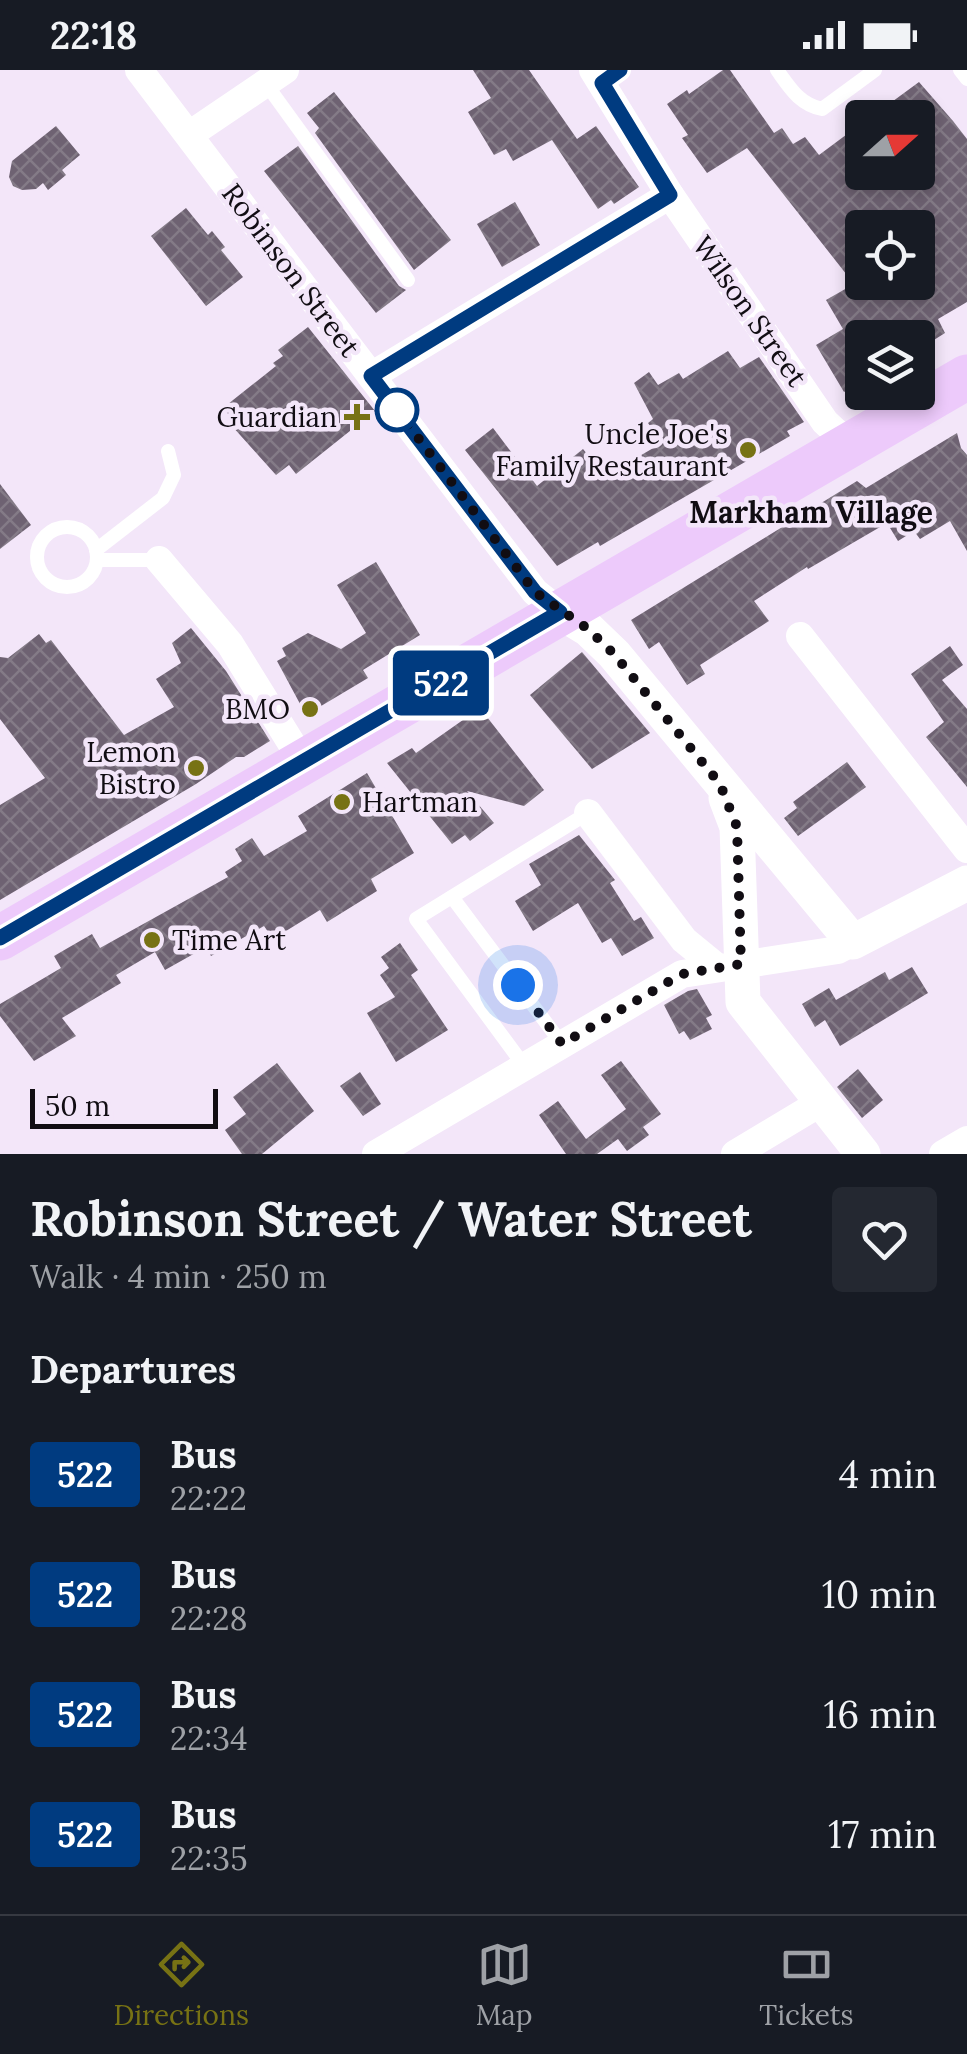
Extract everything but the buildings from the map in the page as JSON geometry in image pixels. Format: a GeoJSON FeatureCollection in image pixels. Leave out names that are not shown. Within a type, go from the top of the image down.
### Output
{"type":"FeatureCollection","features":[{"type":"Feature","properties":{"kind":"main road"},"geometry":{"type":"LineString","coordinates":[[0,938],[967,376]]}},
{"type":"Feature","properties":{"kind":"street","name":"Robinson Street"},"geometry":{"type":"LineString","coordinates":[[139,70],[535,592],[588,629],[614,654],[854,942]]}},
{"type":"Feature","properties":{"kind":"street","name":"Wilson Street"},"geometry":{"type":"LineString","coordinates":[[605,74],[670,195],[826,422],[850,446]]}},
{"type":"Feature","properties":{"kind":"street"},"geometry":{"type":"LineString","coordinates":[[189,135],[276,77]]}},
{"type":"Feature","properties":{"kind":"street"},"geometry":{"type":"LineString","coordinates":[[371,376],[670,195]]}},
{"type":"Feature","properties":{"kind":"street"},"geometry":{"type":"LineString","coordinates":[[159,560],[230,644],[304,762]]}},
{"type":"Feature","properties":{"kind":"street"},"geometry":{"type":"LineString","coordinates":[[800,636],[967,848]]}},
{"type":"Feature","properties":{"kind":"street","name":"Robinson Street"},"geometry":{"type":"LineString","coordinates":[[720,784],[737,827],[729,965],[744,1002],[863,1154]]}},
{"type":"Feature","properties":{"kind":"street"},"geometry":{"type":"LineString","coordinates":[[588,813],[684,940],[729,965]]}},
{"type":"Feature","properties":{"kind":"street"},"geometry":{"type":"LineString","coordinates":[[376,1154],[682,974],[838,950],[967,883]]}},
{"type":"Feature","properties":{"kind":"street"},"geometry":{"type":"LineString","coordinates":[[735,1154],[820,1103]]}},
{"type":"Feature","properties":{"kind":"street"},"geometry":{"type":"LineString","coordinates":[[943,1154],[967,1140]]}},
{"type":"Feature","properties":{"kind":"lane"},"geometry":{"type":"LineString","coordinates":[[777,70],[797,97],[822,110],[875,70]]}},
{"type":"Feature","properties":{"kind":"lane"},"geometry":{"type":"LineString","coordinates":[[960,70],[967,80]]}},
{"type":"Feature","properties":{"kind":"lane"},"geometry":{"type":"LineString","coordinates":[[276,77],[408,280]]}},
{"type":"Feature","properties":{"kind":"lane"},"geometry":{"type":"LineString","coordinates":[[97,555],[86,533],[66,526],[41,542],[37,561],[46,578],[63,587],[89,578],[97,555],[163,498],[174,474],[168,450]]}},
{"type":"Feature","properties":{"kind":"lane"},"geometry":{"type":"LineString","coordinates":[[97,555],[159,560]]}},
{"type":"Feature","properties":{"kind":"lane"},"geometry":{"type":"LineString","coordinates":[[525,1067],[416,918],[588,813]]}},
{"type":"Feature","properties":{"kind":"lane"},"geometry":{"type":"LineString","coordinates":[[452,897],[562,1044]]}},
{"type":"Feature","properties":{"kind":"bus line","name":"522"},"geometry":{"type":"LineString","coordinates":[[0,938],[560,612],[535,592],[371,376],[670,195],[602,83],[620,70]]}},
{"type":"Feature","properties":{"kind":"place","name":"Guardian"},"geometry":{"type":"Point","coordinates":[357,417]}},
{"type":"Feature","properties":{"kind":"place","name":"Uncle Joe's Family Restaurant"},"geometry":{"type":"Point","coordinates":[748,450]}},
{"type":"Feature","properties":{"kind":"place","name":"BMO"},"geometry":{"type":"Point","coordinates":[310,709]}},
{"type":"Feature","properties":{"kind":"place","name":"Lemon Bistro"},"geometry":{"type":"Point","coordinates":[196,768]}},
{"type":"Feature","properties":{"kind":"place","name":"Hartman"},"geometry":{"type":"Point","coordinates":[342,802]}},
{"type":"Feature","properties":{"kind":"place","name":"Time Art"},"geometry":{"type":"Point","coordinates":[152,940]}},
{"type":"Feature","properties":{"kind":"district","name":"Markham Village"},"geometry":{"type":"Point","coordinates":[811,512]}},
{"type":"Feature","properties":{"kind":"route"},"geometry":{"type":"LineString","coordinates":[[397,410],[535,592],[588,629],[614,654],[688,744],[720,784],[737,827],[741,964],[682,974],[562,1044],[518,985]]}}]}
